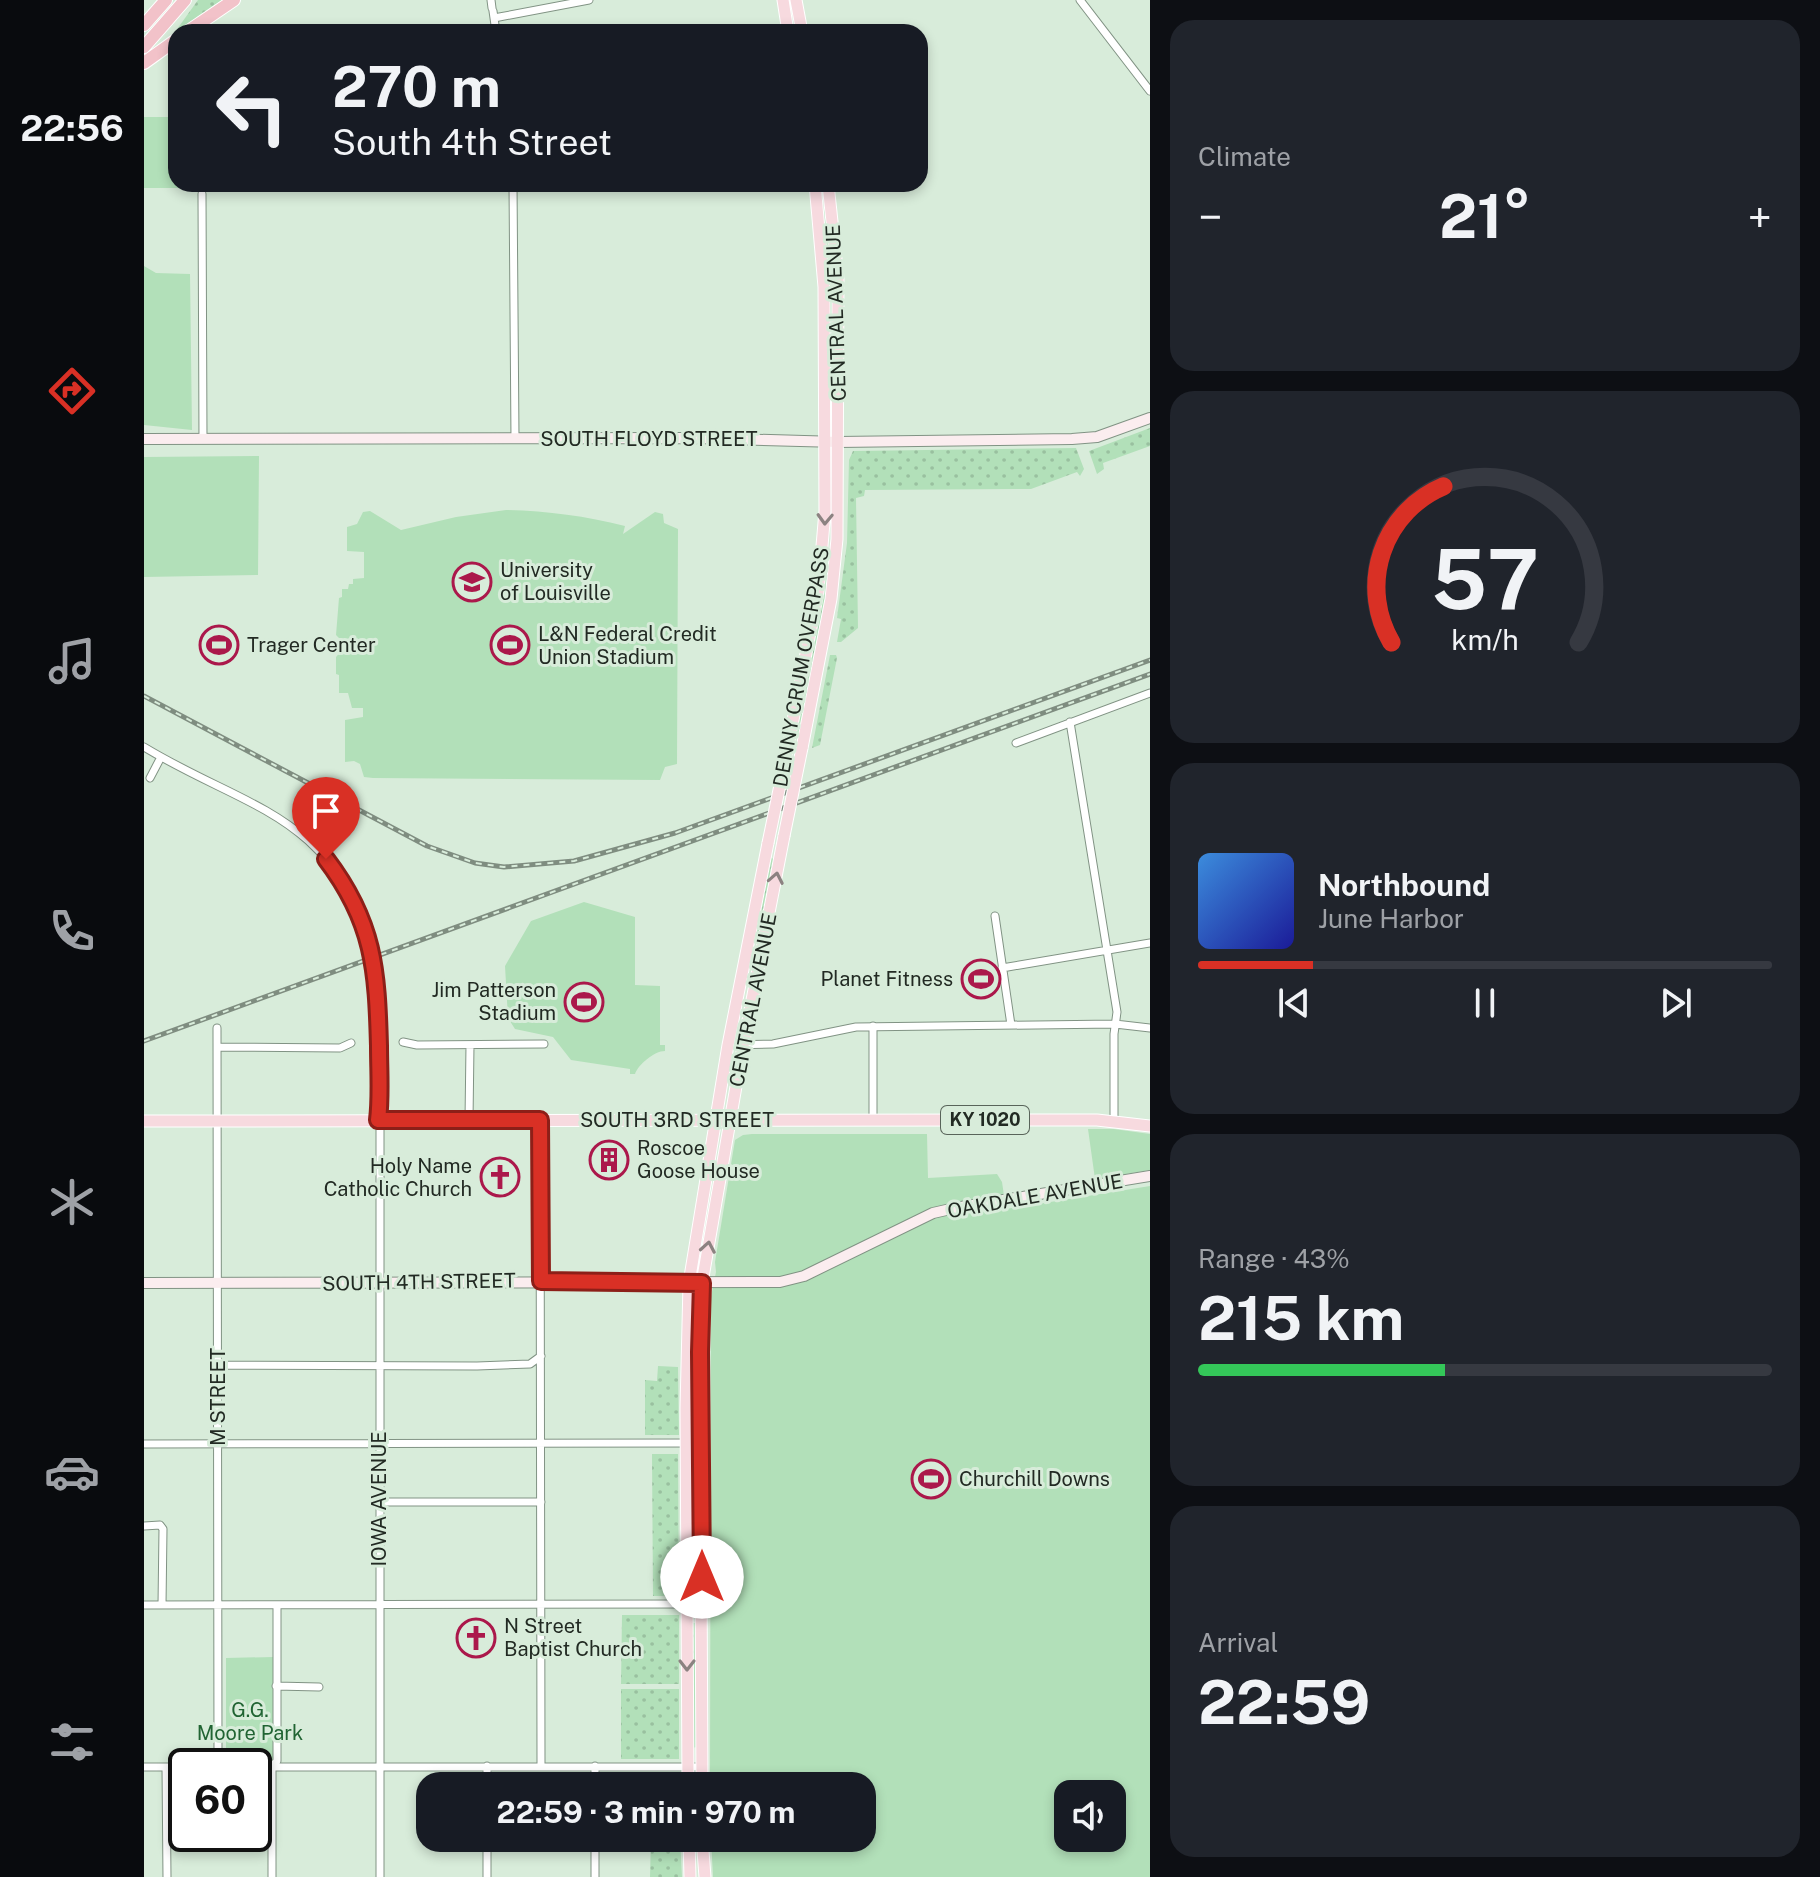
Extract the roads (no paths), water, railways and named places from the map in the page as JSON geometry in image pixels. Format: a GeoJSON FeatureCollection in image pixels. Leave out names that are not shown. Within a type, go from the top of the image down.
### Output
{"type":"FeatureCollection","features":[{"type":"Feature","properties":{"kind":"highway"},"geometry":{"type":"LineString","coordinates":[[148,21],[166,0]]}},
{"type":"Feature","properties":{"kind":"highway"},"geometry":{"type":"LineString","coordinates":[[148,55],[154,37],[185,0]]}},
{"type":"Feature","properties":{"kind":"highway"},"geometry":{"type":"LineString","coordinates":[[199,24],[234,0]]}},
{"type":"Feature","properties":{"kind":"highway"},"geometry":{"type":"LineString","coordinates":[[148,55],[168,44]]}},
{"type":"Feature","properties":{"kind":"main road"},"geometry":{"type":"LineString","coordinates":[[783,0],[787,24]]}},
{"type":"Feature","properties":{"kind":"main road"},"geometry":{"type":"LineString","coordinates":[[796,0],[800,24]]}},
{"type":"Feature","properties":{"kind":"main road","name":"CENTRAL AVENUE"},"geometry":{"type":"LineString","coordinates":[[816,192],[824,287],[825,441]]}},
{"type":"Feature","properties":{"kind":"main road","name":"CENTRAL AVENUE"},"geometry":{"type":"LineString","coordinates":[[829,192],[838,278],[838,442]]}},
{"type":"Feature","properties":{"kind":"main road","name":"SOUTH FLOYD STREET"},"geometry":{"type":"LineString","coordinates":[[144,439],[515,438],[838,442],[1080,438],[1101,435],[1150,418]]}},
{"type":"Feature","properties":{"kind":"main road","name":"DENNY CRUM OVERPASS"},"geometry":{"type":"LineString","coordinates":[[768,843],[818,592],[825,511],[825,441]]}},
{"type":"Feature","properties":{"kind":"main road","name":"DENNY CRUM OVERPASS"},"geometry":{"type":"LineString","coordinates":[[784,836],[831,599],[837,539],[838,442]]}},
{"type":"Feature","properties":{"kind":"main road","name":"CENTRAL AVENUE"},"geometry":{"type":"LineString","coordinates":[[702,1772],[702,1283],[743,1046],[784,836]]}},
{"type":"Feature","properties":{"kind":"main road","name":"CENTRAL AVENUE"},"geometry":{"type":"LineString","coordinates":[[687,1772],[686,1443],[689,1283],[728,1045],[768,843]]}},
{"type":"Feature","properties":{"kind":"main road","name":"SOUTH 3RD STREET"},"geometry":{"type":"LineString","coordinates":[[144,1121],[1114,1121]]}},
{"type":"Feature","properties":{"kind":"main road","name":"KY 1020"},"geometry":{"type":"LineString","coordinates":[[1114,1121],[1150,1126]]}},
{"type":"Feature","properties":{"kind":"main road","name":"OAKDALE AVENUE"},"geometry":{"type":"LineString","coordinates":[[790,1281],[933,1213],[1150,1176]]}},
{"type":"Feature","properties":{"kind":"main road","name":"SOUTH 4TH STREET"},"geometry":{"type":"LineString","coordinates":[[144,1283],[790,1281]]}},
{"type":"Feature","properties":{"kind":"main road"},"geometry":{"type":"LineString","coordinates":[[689,1852],[690,1877]]}},
{"type":"Feature","properties":{"kind":"main road"},"geometry":{"type":"LineString","coordinates":[[703,1852],[705,1877]]}},
{"type":"Feature","properties":{"kind":"street"},"geometry":{"type":"LineString","coordinates":[[492,9],[589,0]]}},
{"type":"Feature","properties":{"kind":"street"},"geometry":{"type":"LineString","coordinates":[[1080,0],[1150,91]]}},
{"type":"Feature","properties":{"kind":"street"},"geometry":{"type":"LineString","coordinates":[[513,192],[515,438]]}},
{"type":"Feature","properties":{"kind":"street"},"geometry":{"type":"LineString","coordinates":[[202,194],[203,439]]}},
{"type":"Feature","properties":{"kind":"street"},"geometry":{"type":"LineString","coordinates":[[1016,743],[1150,693]]}},
{"type":"Feature","properties":{"kind":"street"},"geometry":{"type":"LineString","coordinates":[[1070,722],[1117,1012],[1114,1121]]}},
{"type":"Feature","properties":{"kind":"street","name":"IOWA AVENUE"},"geometry":{"type":"LineString","coordinates":[[144,747],[254,802],[290,825],[314,846],[341,880],[358,910],[371,947],[376,973],[380,1083],[380,1877]]}},
{"type":"Feature","properties":{"kind":"street"},"geometry":{"type":"LineString","coordinates":[[150,778],[161,757]]}},
{"type":"Feature","properties":{"kind":"street"},"geometry":{"type":"LineString","coordinates":[[995,916],[1011,1025]]}},
{"type":"Feature","properties":{"kind":"street"},"geometry":{"type":"LineString","coordinates":[[1002,968],[1150,943]]}},
{"type":"Feature","properties":{"kind":"street"},"geometry":{"type":"LineString","coordinates":[[728,1045],[773,1044],[828,1031],[873,1026],[1115,1024],[1150,1028]]}},
{"type":"Feature","properties":{"kind":"street"},"geometry":{"type":"LineString","coordinates":[[873,1026],[873,1120]]}},
{"type":"Feature","properties":{"kind":"street","name":"M STREET"},"geometry":{"type":"LineString","coordinates":[[217,1028],[218,1748]]}},
{"type":"Feature","properties":{"kind":"street"},"geometry":{"type":"LineString","coordinates":[[403,1042],[417,1045],[544,1044]]}},
{"type":"Feature","properties":{"kind":"street"},"geometry":{"type":"LineString","coordinates":[[217,1047],[340,1048],[351,1043]]}},
{"type":"Feature","properties":{"kind":"street"},"geometry":{"type":"LineString","coordinates":[[469,1120],[470,1045]]}},
{"type":"Feature","properties":{"kind":"street"},"geometry":{"type":"LineString","coordinates":[[540,1120],[541,1766]]}},
{"type":"Feature","properties":{"kind":"street"},"geometry":{"type":"LineString","coordinates":[[217,1365],[530,1364],[541,1356]]}},
{"type":"Feature","properties":{"kind":"street"},"geometry":{"type":"LineString","coordinates":[[144,1444],[701,1443]]}},
{"type":"Feature","properties":{"kind":"street"},"geometry":{"type":"LineString","coordinates":[[379,1502],[541,1502]]}},
{"type":"Feature","properties":{"kind":"street"},"geometry":{"type":"LineString","coordinates":[[144,1526],[160,1525],[163,1529],[162,1605]]}},
{"type":"Feature","properties":{"kind":"street"},"geometry":{"type":"LineString","coordinates":[[144,1605],[702,1604]]}},
{"type":"Feature","properties":{"kind":"street"},"geometry":{"type":"LineString","coordinates":[[272,1766],[277,1761],[277,1605]]}},
{"type":"Feature","properties":{"kind":"street"},"geometry":{"type":"LineString","coordinates":[[276,1686],[319,1687]]}},
{"type":"Feature","properties":{"kind":"street"},"geometry":{"type":"LineString","coordinates":[[272,1766],[702,1767]]}},
{"type":"Feature","properties":{"kind":"street"},"geometry":{"type":"LineString","coordinates":[[487,1766],[487,1772]]}},
{"type":"Feature","properties":{"kind":"street"},"geometry":{"type":"LineString","coordinates":[[595,1766],[595,1772]]}},
{"type":"Feature","properties":{"kind":"street"},"geometry":{"type":"LineString","coordinates":[[144,1767],[166,1767],[167,1877]]}},
{"type":"Feature","properties":{"kind":"street"},"geometry":{"type":"LineString","coordinates":[[272,1852],[272,1877]]}},
{"type":"Feature","properties":{"kind":"street"},"geometry":{"type":"LineString","coordinates":[[487,1852],[487,1877]]}},
{"type":"Feature","properties":{"kind":"street"},"geometry":{"type":"LineString","coordinates":[[595,1852],[595,1877]]}},
{"type":"Feature","properties":{"kind":"railway"},"geometry":{"type":"LineString","coordinates":[[144,696],[427,846],[475,863],[504,867],[574,861],[675,833],[1150,660]]}},
{"type":"Feature","properties":{"kind":"railway"},"geometry":{"type":"LineString","coordinates":[[144,1041],[1150,674]]}},
{"type":"Feature","properties":{"kind":"place","name":"University of Louisville"},"geometry":{"type":"Point","coordinates":[472,582]}},
{"type":"Feature","properties":{"kind":"place","name":"Trager Center"},"geometry":{"type":"Point","coordinates":[219,645]}},
{"type":"Feature","properties":{"kind":"place","name":"L&N Federal Credit Union Stadium"},"geometry":{"type":"Point","coordinates":[510,645]}},
{"type":"Feature","properties":{"kind":"place","name":"Planet Fitness"},"geometry":{"type":"Point","coordinates":[981,979]}},
{"type":"Feature","properties":{"kind":"place","name":"Jim Patterson Stadium"},"geometry":{"type":"Point","coordinates":[584,1002]}},
{"type":"Feature","properties":{"kind":"place","name":"Roscoe Goose House"},"geometry":{"type":"Point","coordinates":[609,1160]}},
{"type":"Feature","properties":{"kind":"place","name":"Holy Name Catholic Church"},"geometry":{"type":"Point","coordinates":[500,1177]}},
{"type":"Feature","properties":{"kind":"place","name":"Churchill Downs"},"geometry":{"type":"Point","coordinates":[931,1479]}},
{"type":"Feature","properties":{"kind":"place","name":"N Street Baptist Church"},"geometry":{"type":"Point","coordinates":[476,1638]}},
{"type":"Feature","properties":{"kind":"park label","name":"G.G. Moore Park"},"geometry":{"type":"Point","coordinates":[250,1722]}}]}
